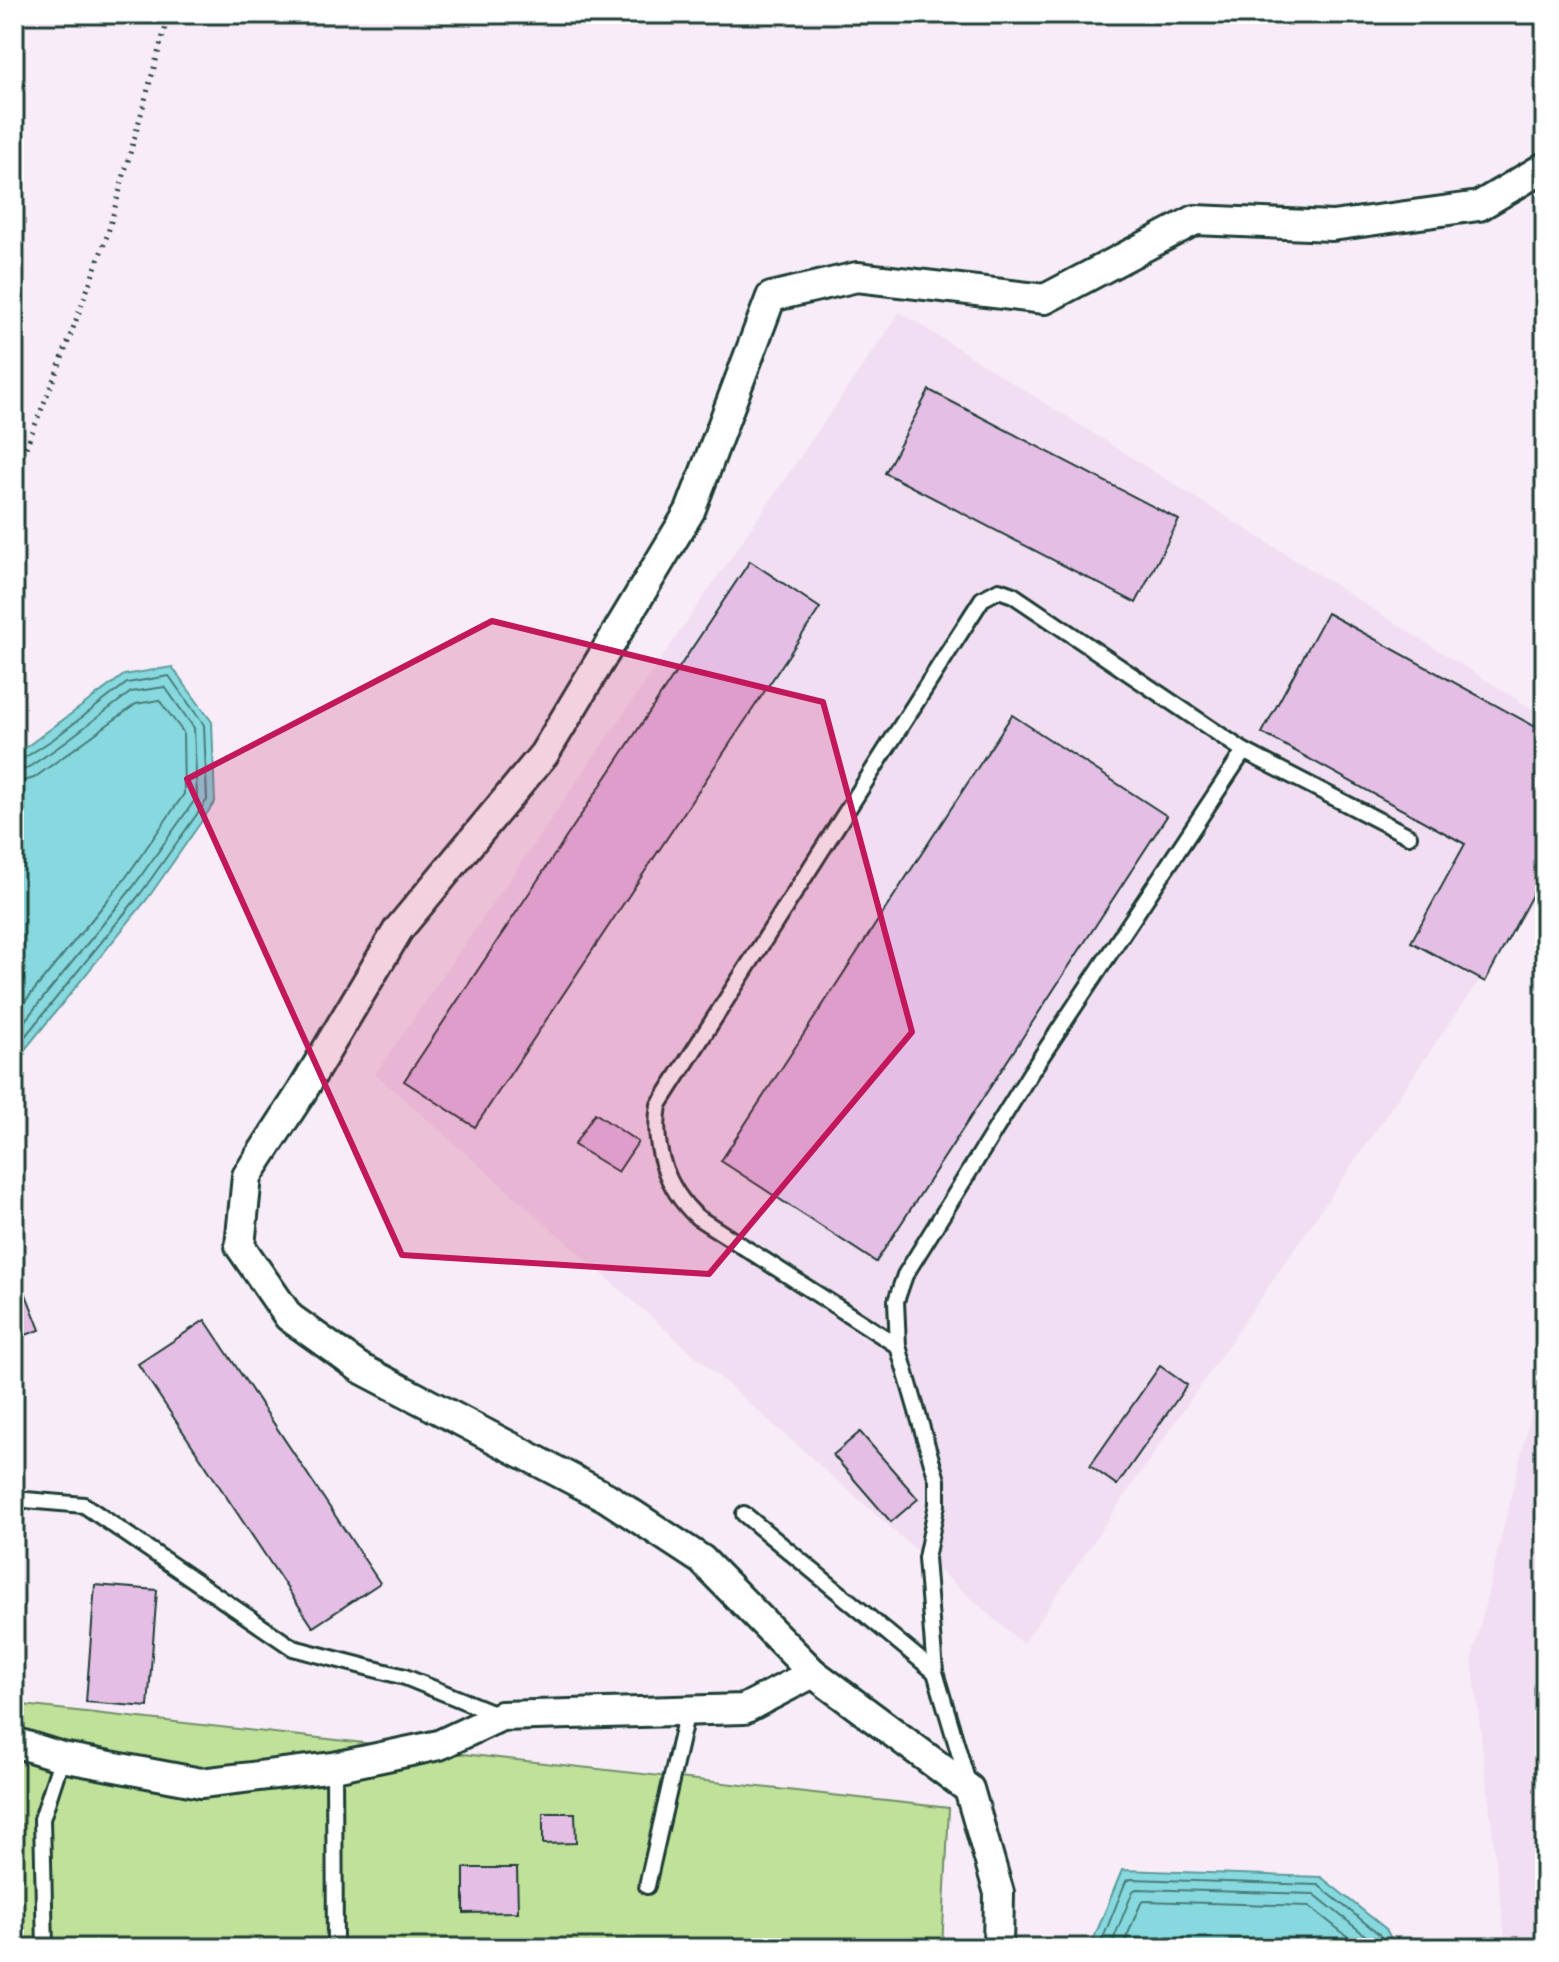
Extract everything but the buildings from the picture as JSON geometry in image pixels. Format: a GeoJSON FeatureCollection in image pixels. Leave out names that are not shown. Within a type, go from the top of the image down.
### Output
{"type":"FeatureCollection","features":[{"type":"Feature","properties":{"kind":"street"},"geometry":{"type":"LineString","coordinates":[[998,1948],[999,1893],[969,1789],[813,1673],[702,1560],[606,1497],[360,1368],[289,1317],[240,1246],[247,1176],[301,1093],[398,930],[544,754],[690,511],[771,297],[857,277],[1045,299],[1195,220],[1332,226],[1479,206],[1545,167]]}},
{"type":"Feature","properties":{"kind":"street"},"geometry":{"type":"LineString","coordinates":[[14,1742],[62,1757],[201,1783],[334,1767],[439,1745],[501,1716],[744,1709],[813,1673]]}},
{"type":"Feature","properties":{"kind":"lane"},"geometry":{"type":"LineString","coordinates":[[898,1346],[697,1217],[680,1202],[658,1154],[656,1125],[659,1105],[982,599],[999,590],[1013,595],[1244,751],[1409,836]]}},
{"type":"Feature","properties":{"kind":"lane"},"geometry":{"type":"LineString","coordinates":[[969,1789],[935,1672],[926,1558],[937,1504],[937,1480],[898,1346],[896,1301],[905,1275],[1031,1072],[1244,751]]}},
{"type":"Feature","properties":{"kind":"lane"},"geometry":{"type":"LineString","coordinates":[[14,1499],[84,1505],[293,1648],[405,1677],[501,1716]]}},
{"type":"Feature","properties":{"kind":"lane"},"geometry":{"type":"LineString","coordinates":[[744,1514],[935,1672]]}},
{"type":"Feature","properties":{"kind":"lane"},"geometry":{"type":"LineString","coordinates":[[647,1886],[687,1711]]}},
{"type":"Feature","properties":{"kind":"lane"},"geometry":{"type":"LineString","coordinates":[[45,1948],[42,1819],[62,1757]]}},
{"type":"Feature","properties":{"kind":"lane"},"geometry":{"type":"LineString","coordinates":[[334,1767],[335,1948]]}},
{"type":"Feature","properties":{"kind":"path"},"geometry":{"type":"LineString","coordinates":[[14,477],[107,236],[169,14]]}},
{"type":"Feature","properties":{"kind":"highlighted area"},"geometry":{"type":"Polygon","coordinates":[[[492,621],[823,702],[912,1032],[709,1274],[402,1255],[187,779],[492,621]]]}},
{"type":"Feature","properties":{"kind":"shaded area"},"geometry":{"type":"Polygon","coordinates":[[[900,312],[1545,717],[1545,884],[1023,1644],[375,1074],[900,312]]]}},
{"type":"Feature","properties":{"kind":"shaded area"},"geometry":{"type":"Polygon","coordinates":[[[1545,1355],[1545,1948],[1506,1948],[1472,1659],[1545,1355]]]}},
{"type":"Feature","properties":{"kind":"green space"},"geometry":{"type":"Polygon","coordinates":[[[14,1704],[949,1808],[942,1948],[14,1948],[14,1704]]]}},
{"type":"Feature","properties":{"kind":"water"},"geometry":{"type":"Polygon","coordinates":[[[172,667],[212,722],[215,802],[148,898],[14,1063],[14,756],[124,675],[172,667]]]}},
{"type":"Feature","properties":{"kind":"water"},"geometry":{"type":"Polygon","coordinates":[[[1122,1870],[1321,1877],[1386,1929],[1396,1948],[1090,1948],[1122,1870]]]}}]}
